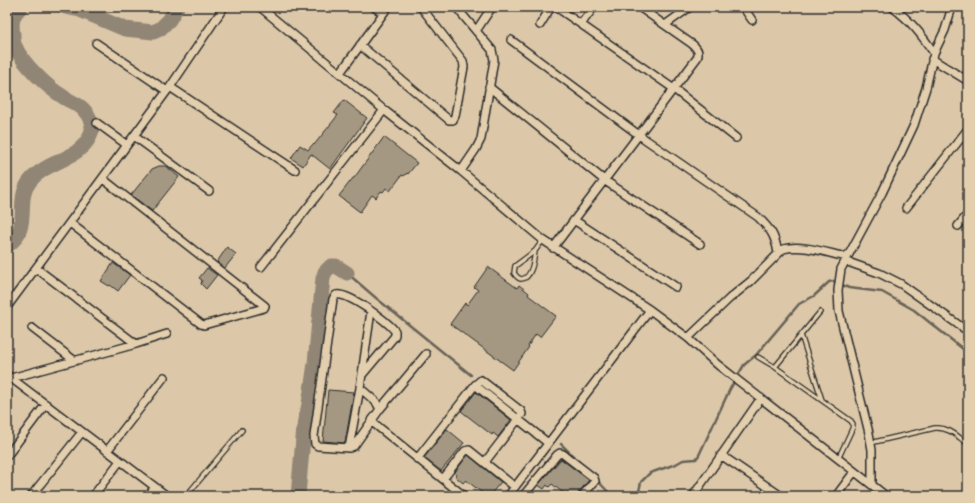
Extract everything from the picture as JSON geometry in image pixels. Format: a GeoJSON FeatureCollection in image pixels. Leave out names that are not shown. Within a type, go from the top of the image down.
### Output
{"type":"FeatureCollection","features":[{"type":"Feature","properties":{"kind":"street"},"geometry":{"type":"LineString","coordinates":[[7,307],[169,89],[224,7]]}},
{"type":"Feature","properties":{"kind":"street"},"geometry":{"type":"LineString","coordinates":[[260,7],[553,248],[650,310],[688,338],[739,382],[886,496]]}},
{"type":"Feature","properties":{"kind":"street"},"geometry":{"type":"LineString","coordinates":[[374,7],[383,13]]}},
{"type":"Feature","properties":{"kind":"street"},"geometry":{"type":"LineString","coordinates":[[340,73],[388,7]]}},
{"type":"Feature","properties":{"kind":"street"},"geometry":{"type":"LineString","coordinates":[[360,45],[449,120],[452,120],[455,116],[464,67],[463,61],[421,7]]}},
{"type":"Feature","properties":{"kind":"street"},"geometry":{"type":"LineString","coordinates":[[456,7],[494,54],[481,139],[461,171]]}},
{"type":"Feature","properties":{"kind":"street"},"geometry":{"type":"LineString","coordinates":[[476,31],[492,7]]}},
{"type":"Feature","properties":{"kind":"street"},"geometry":{"type":"LineString","coordinates":[[540,25],[551,7]]}},
{"type":"Feature","properties":{"kind":"street"},"geometry":{"type":"LineString","coordinates":[[556,7],[674,89],[736,138]]}},
{"type":"Feature","properties":{"kind":"street"},"geometry":{"type":"LineString","coordinates":[[581,24],[594,7]]}},
{"type":"Feature","properties":{"kind":"street"},"geometry":{"type":"LineString","coordinates":[[553,248],[699,54],[697,49],[692,44],[639,7]]}},
{"type":"Feature","properties":{"kind":"street"},"geometry":{"type":"LineString","coordinates":[[665,25],[690,7]]}},
{"type":"Feature","properties":{"kind":"street"},"geometry":{"type":"LineString","coordinates":[[743,7],[752,20]]}},
{"type":"Feature","properties":{"kind":"street"},"geometry":{"type":"LineString","coordinates":[[892,7],[912,22],[921,33],[933,56],[968,81]]}},
{"type":"Feature","properties":{"kind":"street"},"geometry":{"type":"LineString","coordinates":[[872,485],[870,443],[839,311],[838,290],[841,269],[882,193],[914,125],[926,88],[933,56],[952,7]]}},
{"type":"Feature","properties":{"kind":"street"},"geometry":{"type":"LineString","coordinates":[[512,40],[639,135],[758,217],[767,226],[776,239],[778,253]]}},
{"type":"Feature","properties":{"kind":"street"},"geometry":{"type":"LineString","coordinates":[[96,43],[295,170]]}},
{"type":"Feature","properties":{"kind":"street"},"geometry":{"type":"LineString","coordinates":[[489,87],[604,180],[700,244]]}},
{"type":"Feature","properties":{"kind":"street"},"geometry":{"type":"LineString","coordinates":[[261,267],[384,110]]}},
{"type":"Feature","properties":{"kind":"street"},"geometry":{"type":"LineString","coordinates":[[97,123],[127,145]]}},
{"type":"Feature","properties":{"kind":"street"},"geometry":{"type":"LineString","coordinates":[[906,208],[968,129]]}},
{"type":"Feature","properties":{"kind":"street"},"geometry":{"type":"LineString","coordinates":[[134,136],[210,191]]}},
{"type":"Feature","properties":{"kind":"street"},"geometry":{"type":"LineString","coordinates":[[70,223],[201,324],[204,325],[264,308],[265,306],[103,179]]}},
{"type":"Feature","properties":{"kind":"street"},"geometry":{"type":"LineString","coordinates":[[958,226],[968,214]]}},
{"type":"Feature","properties":{"kind":"street"},"geometry":{"type":"LineString","coordinates":[[574,220],[676,287]]}},
{"type":"Feature","properties":{"kind":"street"},"geometry":{"type":"LineString","coordinates":[[688,338],[762,270],[778,253],[784,249],[790,248],[801,248],[846,259],[880,273],[902,284],[956,324],[968,329]]}},
{"type":"Feature","properties":{"kind":"street"},"geometry":{"type":"LineString","coordinates":[[36,268],[136,344]]}},
{"type":"Feature","properties":{"kind":"street"},"geometry":{"type":"LineString","coordinates":[[362,375],[395,335],[393,329],[371,311],[345,295],[336,295],[333,299],[314,440],[318,446],[349,448],[354,446],[380,408],[426,354]]}},
{"type":"Feature","properties":{"kind":"street"},"geometry":{"type":"LineString","coordinates":[[508,496],[650,310]]}},
{"type":"Feature","properties":{"kind":"street"},"geometry":{"type":"LineString","coordinates":[[349,448],[360,388],[371,311]]}},
{"type":"Feature","properties":{"kind":"street"},"geometry":{"type":"LineString","coordinates":[[32,328],[75,360]]}},
{"type":"Feature","properties":{"kind":"street"},"geometry":{"type":"LineString","coordinates":[[8,378],[136,344],[167,334]]}},
{"type":"Feature","properties":{"kind":"street"},"geometry":{"type":"LineString","coordinates":[[107,451],[164,376]]}},
{"type":"Feature","properties":{"kind":"street"},"geometry":{"type":"LineString","coordinates":[[8,378],[46,404],[166,496]]}},
{"type":"Feature","properties":{"kind":"street"},"geometry":{"type":"LineString","coordinates":[[417,459],[475,385],[548,443]]}},
{"type":"Feature","properties":{"kind":"street"},"geometry":{"type":"LineString","coordinates":[[360,388],[376,402],[380,408]]}},
{"type":"Feature","properties":{"kind":"street"},"geometry":{"type":"LineString","coordinates":[[693,496],[760,398]]}},
{"type":"Feature","properties":{"kind":"street"},"geometry":{"type":"LineString","coordinates":[[7,456],[46,404]]}},
{"type":"Feature","properties":{"kind":"street"},"geometry":{"type":"LineString","coordinates":[[485,462],[518,420]]}},
{"type":"Feature","properties":{"kind":"street"},"geometry":{"type":"LineString","coordinates":[[371,421],[464,496]]}},
{"type":"Feature","properties":{"kind":"street"},"geometry":{"type":"LineString","coordinates":[[31,496],[82,432]]}},
{"type":"Feature","properties":{"kind":"street"},"geometry":{"type":"LineString","coordinates":[[443,479],[465,451],[469,450],[515,487]]}},
{"type":"Feature","properties":{"kind":"street"},"geometry":{"type":"LineString","coordinates":[[523,496],[560,453],[594,478],[595,481],[582,496]]}},
{"type":"Feature","properties":{"kind":"street"},"geometry":{"type":"LineString","coordinates":[[721,455],[781,496]]}},
{"type":"Feature","properties":{"kind":"street"},"geometry":{"type":"LineString","coordinates":[[93,496],[120,461]]}},
{"type":"Feature","properties":{"kind":"street"},"geometry":{"type":"LineString","coordinates":[[836,496],[854,472]]}},
{"type":"Feature","properties":{"kind":"street"},"geometry":{"type":"LineString","coordinates":[[521,479],[531,487]]}},
{"type":"Feature","properties":{"kind":"street"},"geometry":{"type":"LineString","coordinates":[[148,496],[155,487]]}},
{"type":"Feature","properties":{"kind":"lane"},"geometry":{"type":"LineString","coordinates":[[535,251],[528,276],[524,279],[516,276],[514,273],[515,266],[535,251],[543,240]]}},
{"type":"Feature","properties":{"kind":"lane"},"geometry":{"type":"LineString","coordinates":[[774,367],[820,312]]}},
{"type":"Feature","properties":{"kind":"lane"},"geometry":{"type":"LineString","coordinates":[[801,335],[822,401]]}},
{"type":"Feature","properties":{"kind":"lane"},"geometry":{"type":"LineString","coordinates":[[758,357],[851,421],[853,424],[838,459]]}},
{"type":"Feature","properties":{"kind":"lane"},"geometry":{"type":"LineString","coordinates":[[870,443],[943,427],[968,444]]}},
{"type":"Feature","properties":{"kind":"lane"},"geometry":{"type":"LineString","coordinates":[[186,496],[242,430]]}},
{"type":"Feature","properties":{"kind":"building"},"geometry":{"type":"Polygon","coordinates":[[[344,100],[367,118],[330,169],[311,154],[303,166],[291,158],[300,145],[308,150],[313,144],[314,145],[338,115],[334,113],[344,100]]]}},
{"type":"Feature","properties":{"kind":"building"},"geometry":{"type":"Polygon","coordinates":[[[384,137],[417,163],[408,174],[407,173],[404,176],[402,175],[390,191],[386,188],[383,192],[381,191],[376,198],[372,195],[360,212],[339,196],[384,137]]]}},
{"type":"Feature","properties":{"kind":"building"},"geometry":{"type":"Polygon","coordinates":[[[159,166],[166,166],[179,177],[152,211],[131,195],[152,169],[159,166]]]}},
{"type":"Feature","properties":{"kind":"building"},"geometry":{"type":"Polygon","coordinates":[[[227,247],[236,254],[225,268],[217,262],[227,247]]]}},
{"type":"Feature","properties":{"kind":"building"},"geometry":{"type":"Polygon","coordinates":[[[113,263],[130,275],[118,291],[101,281],[113,263]]]}},
{"type":"Feature","properties":{"kind":"building"},"geometry":{"type":"Polygon","coordinates":[[[488,267],[517,288],[519,285],[529,293],[528,295],[556,316],[540,337],[536,334],[513,370],[450,324],[465,303],[467,305],[478,290],[474,287],[488,267]]]}},
{"type":"Feature","properties":{"kind":"building"},"geometry":{"type":"Polygon","coordinates":[[[207,268],[217,275],[206,289],[201,284],[202,280],[199,278],[207,268]]]}},
{"type":"Feature","properties":{"kind":"building"},"geometry":{"type":"Polygon","coordinates":[[[328,390],[354,392],[345,443],[323,441],[328,390]]]}},
{"type":"Feature","properties":{"kind":"building"},"geometry":{"type":"Polygon","coordinates":[[[476,392],[511,420],[498,437],[493,433],[492,435],[461,411],[476,392]]]}},
{"type":"Feature","properties":{"kind":"building"},"geometry":{"type":"Polygon","coordinates":[[[447,429],[464,443],[441,471],[424,458],[447,429]]]}},
{"type":"Feature","properties":{"kind":"building"},"geometry":{"type":"Polygon","coordinates":[[[468,455],[501,482],[489,496],[486,496],[466,480],[463,483],[456,477],[455,472],[468,455]]]}},
{"type":"Feature","properties":{"kind":"building"},"geometry":{"type":"Polygon","coordinates":[[[561,459],[589,480],[577,496],[567,496],[552,484],[549,487],[547,485],[544,489],[538,485],[561,459]]]}},
{"type":"Feature","properties":{"kind":"waterway"},"geometry":{"type":"LineString","coordinates":[[7,246],[15,239],[19,231],[23,197],[25,189],[30,181],[37,174],[78,151],[85,144],[92,129],[90,118],[83,109],[49,87],[29,67],[18,53],[13,42],[12,23],[14,16],[21,7]]}},
{"type":"Feature","properties":{"kind":"waterway"},"geometry":{"type":"LineString","coordinates":[[65,7],[80,10],[125,29],[153,32],[160,29],[169,20],[177,7]]}},
{"type":"Feature","properties":{"kind":"waterway"},"geometry":{"type":"LineString","coordinates":[[298,496],[304,427],[315,363],[323,278],[325,272],[331,266],[336,266],[347,273]]}},
{"type":"Feature","properties":{"kind":"waterway"},"geometry":{"type":"LineString","coordinates":[[347,273],[471,375]]}},
{"type":"Feature","properties":{"kind":"waterway"},"geometry":{"type":"LineString","coordinates":[[638,496],[641,482],[650,473],[683,460],[696,459],[730,389],[744,365],[756,355],[799,304],[814,296],[829,282],[833,281],[849,288],[882,292],[914,310],[968,353]]}},
{"type":"Feature","properties":{"kind":"waterway"},"geometry":{"type":"LineString","coordinates":[[561,444],[581,464]]}},
{"type":"Feature","properties":{"kind":"waterway"},"geometry":{"type":"LineString","coordinates":[[596,479],[612,496]]}}]}
